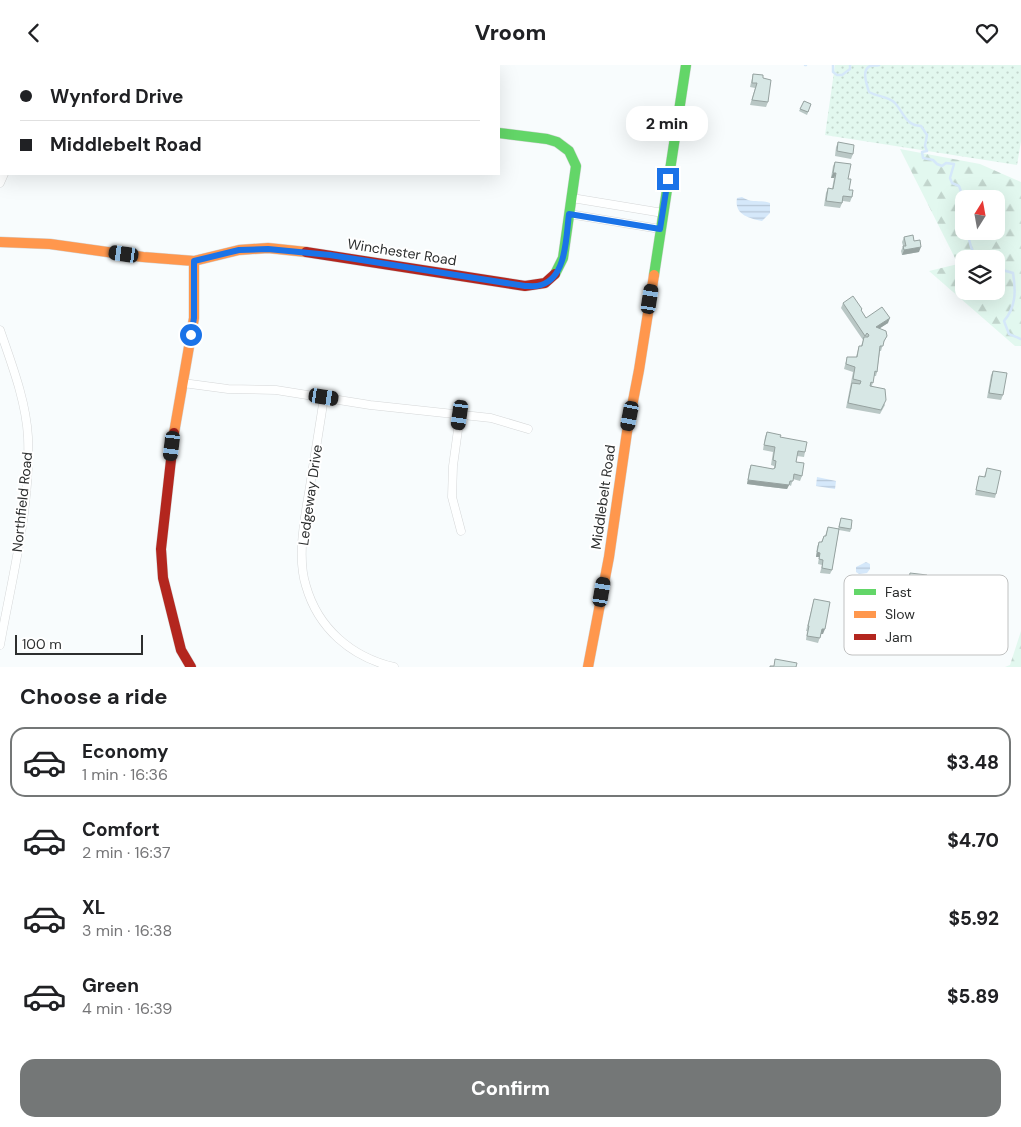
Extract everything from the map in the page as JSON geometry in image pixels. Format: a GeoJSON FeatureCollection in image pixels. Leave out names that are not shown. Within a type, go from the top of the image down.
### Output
{"type":"FeatureCollection","features":[{"type":"Feature","properties":{"kind":"street","name":"Middlebelt Road"},"geometry":{"type":"LineString","coordinates":[[588,667],[609,557],[627,431],[639,370],[686,65]]}},
{"type":"Feature","properties":{"kind":"street","name":"Winchester Road"},"geometry":{"type":"LineString","coordinates":[[0,242],[50,244],[143,257],[194,261],[239,250],[268,249],[330,255],[525,286],[540,286],[551,280],[558,272],[563,258],[576,166],[569,151],[557,142],[548,139],[500,133]]}},
{"type":"Feature","properties":{"kind":"street"},"geometry":{"type":"LineString","coordinates":[[570,206],[663,213]]}},
{"type":"Feature","properties":{"kind":"street"},"geometry":{"type":"LineString","coordinates":[[570,206],[660,229]]}},
{"type":"Feature","properties":{"kind":"street"},"geometry":{"type":"LineString","coordinates":[[191,667],[181,650],[167,596],[163,578],[161,549],[172,446],[194,318],[194,261]]}},
{"type":"Feature","properties":{"kind":"street","name":"Northfield Road"},"geometry":{"type":"LineString","coordinates":[[0,330],[21,397],[28,436],[28,472],[22,533],[0,645]]}},
{"type":"Feature","properties":{"kind":"street"},"geometry":{"type":"LineString","coordinates":[[183,383],[228,389],[276,390],[370,405],[491,418],[528,429]]}},
{"type":"Feature","properties":{"kind":"street","name":"Ledgeway Drive"},"geometry":{"type":"LineString","coordinates":[[324,397],[305,518],[302,554],[305,585],[319,618],[338,640],[372,660],[394,667]]}},
{"type":"Feature","properties":{"kind":"street"},"geometry":{"type":"LineString","coordinates":[[460,415],[453,466],[452,497],[461,531]]}},
{"type":"Feature","properties":{"kind":"green space"},"geometry":{"type":"Polygon","coordinates":[[[835,65],[1021,65],[1021,141],[1017,165],[825,135],[835,65]]]}},
{"type":"Feature","properties":{"kind":"green space"},"geometry":{"type":"Polygon","coordinates":[[[900,149],[980,164],[1021,182],[1021,346],[1015,346],[962,300],[1005,300],[1005,250],[955,250],[955,258],[900,149]]]}},
{"type":"Feature","properties":{"kind":"green space"},"geometry":{"type":"Polygon","coordinates":[[[955,265],[955,294],[929,271],[955,265]]]}},
{"type":"Feature","properties":{"kind":"green space"},"geometry":{"type":"Polygon","coordinates":[[[1021,631],[1021,667],[1005,667],[1010,665],[1021,631]]]}},
{"type":"Feature","properties":{"kind":"water"},"geometry":{"type":"Polygon","coordinates":[[[742,197],[770,203],[770,213],[762,221],[743,214],[740,212],[737,203],[737,198],[742,197]]]}},
{"type":"Feature","properties":{"kind":"water"},"geometry":{"type":"Polygon","coordinates":[[[817,477],[836,481],[835,489],[816,486],[817,477]]]}},
{"type":"Feature","properties":{"kind":"water"},"geometry":{"type":"Polygon","coordinates":[[[866,562],[870,564],[870,569],[867,573],[859,574],[856,572],[856,567],[866,562]]]}},
{"type":"Feature","properties":{"kind":"building"},"geometry":{"type":"Polygon","coordinates":[[[753,74],[763,75],[763,78],[771,80],[768,102],[752,100],[757,83],[752,83],[753,74]]]}},
{"type":"Feature","properties":{"kind":"building"},"geometry":{"type":"Polygon","coordinates":[[[804,101],[811,104],[808,112],[800,109],[804,101]]]}},
{"type":"Feature","properties":{"kind":"building"},"geometry":{"type":"Polygon","coordinates":[[[838,142],[854,145],[853,154],[837,151],[838,142]]]}},
{"type":"Feature","properties":{"kind":"building"},"geometry":{"type":"Polygon","coordinates":[[[835,162],[851,164],[848,179],[851,179],[849,190],[853,190],[852,197],[843,196],[842,203],[826,201],[828,188],[833,189],[836,173],[833,173],[835,162]]]}},
{"type":"Feature","properties":{"kind":"building"},"geometry":{"type":"Polygon","coordinates":[[[913,235],[914,241],[920,240],[921,247],[904,250],[903,246],[906,246],[904,237],[913,235]]]}},
{"type":"Feature","properties":{"kind":"building"},"geometry":{"type":"Polygon","coordinates":[[[853,296],[866,318],[882,307],[890,318],[876,327],[886,331],[887,336],[883,346],[880,346],[877,372],[875,371],[873,383],[871,382],[870,386],[885,389],[886,400],[881,410],[848,403],[852,383],[860,384],[861,381],[853,379],[855,367],[846,364],[847,357],[857,357],[859,346],[862,346],[864,337],[869,335],[867,333],[865,336],[843,303],[853,296]]]}},
{"type":"Feature","properties":{"kind":"building"},"geometry":{"type":"Polygon","coordinates":[[[993,371],[1007,373],[1003,395],[989,393],[993,371]]]}},
{"type":"Feature","properties":{"kind":"building"},"geometry":{"type":"Polygon","coordinates":[[[767,432],[781,435],[780,437],[807,442],[805,452],[798,451],[796,462],[804,463],[802,476],[794,474],[793,481],[790,481],[789,485],[748,480],[751,465],[775,468],[776,461],[773,460],[775,447],[764,445],[767,432]]]}},
{"type":"Feature","properties":{"kind":"building"},"geometry":{"type":"Polygon","coordinates":[[[987,468],[1001,471],[996,494],[976,490],[979,476],[985,477],[987,468]]]}},
{"type":"Feature","properties":{"kind":"building"},"geometry":{"type":"Polygon","coordinates":[[[841,518],[852,520],[851,529],[839,527],[841,518]]]}},
{"type":"Feature","properties":{"kind":"building"},"geometry":{"type":"Polygon","coordinates":[[[828,527],[839,529],[832,570],[822,568],[823,560],[819,559],[820,553],[817,552],[819,542],[822,542],[824,536],[826,536],[828,527]]]}},
{"type":"Feature","properties":{"kind":"building"},"geometry":{"type":"Polygon","coordinates":[[[910,573],[927,575],[910,575],[910,573]]]}},
{"type":"Feature","properties":{"kind":"building"},"geometry":{"type":"Polygon","coordinates":[[[814,599],[830,602],[825,629],[822,629],[820,638],[807,636],[814,599]]]}},
{"type":"Feature","properties":{"kind":"building"},"geometry":{"type":"Polygon","coordinates":[[[775,659],[797,663],[796,667],[770,667],[774,666],[775,659]]]}},
{"type":"Feature","properties":{"kind":"waterway"},"geometry":{"type":"LineString","coordinates":[[833,65],[833,72],[837,75],[842,75],[850,69],[850,65]]}},
{"type":"Feature","properties":{"kind":"waterway"},"geometry":{"type":"LineString","coordinates":[[879,65],[867,68],[865,78],[869,92],[892,101],[908,121],[921,126],[927,135],[925,146],[927,151],[922,152],[923,158],[933,160],[942,166],[946,163],[954,164],[950,178],[952,183],[959,186],[960,190]]}},
{"type":"Feature","properties":{"kind":"waterway"},"geometry":{"type":"LineString","coordinates":[[969,240],[972,250]]}},
{"type":"Feature","properties":{"kind":"waterway"},"geometry":{"type":"LineString","coordinates":[[1005,271],[1013,273],[1015,286],[1013,304],[1004,321],[1009,334],[1021,339]]}},
{"type":"Feature","properties":{"kind":"traffic: fast"},"geometry":{"type":"LineString","coordinates":[[654,275],[686,65]]}},
{"type":"Feature","properties":{"kind":"traffic: fast"},"geometry":{"type":"LineString","coordinates":[[500,133],[557,142],[569,151],[576,166],[563,258],[555,274]]}},
{"type":"Feature","properties":{"kind":"traffic: slow"},"geometry":{"type":"LineString","coordinates":[[0,242],[50,244],[143,257],[194,261],[239,250],[268,248],[306,252]]}},
{"type":"Feature","properties":{"kind":"traffic: slow"},"geometry":{"type":"LineString","coordinates":[[174,433],[194,318],[194,261]]}},
{"type":"Feature","properties":{"kind":"traffic: slow"},"geometry":{"type":"LineString","coordinates":[[588,667],[609,557],[627,432],[654,275]]}},
{"type":"Feature","properties":{"kind":"traffic: jam"},"geometry":{"type":"LineString","coordinates":[[306,252],[525,286],[545,283],[555,274]]}},
{"type":"Feature","properties":{"kind":"traffic: jam"},"geometry":{"type":"LineString","coordinates":[[174,433],[161,549],[163,578],[181,650],[191,667]]}},
{"type":"Feature","properties":{"kind":"route"},"geometry":{"type":"LineString","coordinates":[[191,335],[194,318],[194,261],[239,250],[268,249],[330,255],[525,286],[540,286],[551,280],[558,272],[563,258],[569,214],[660,229],[668,179]]}}]}
